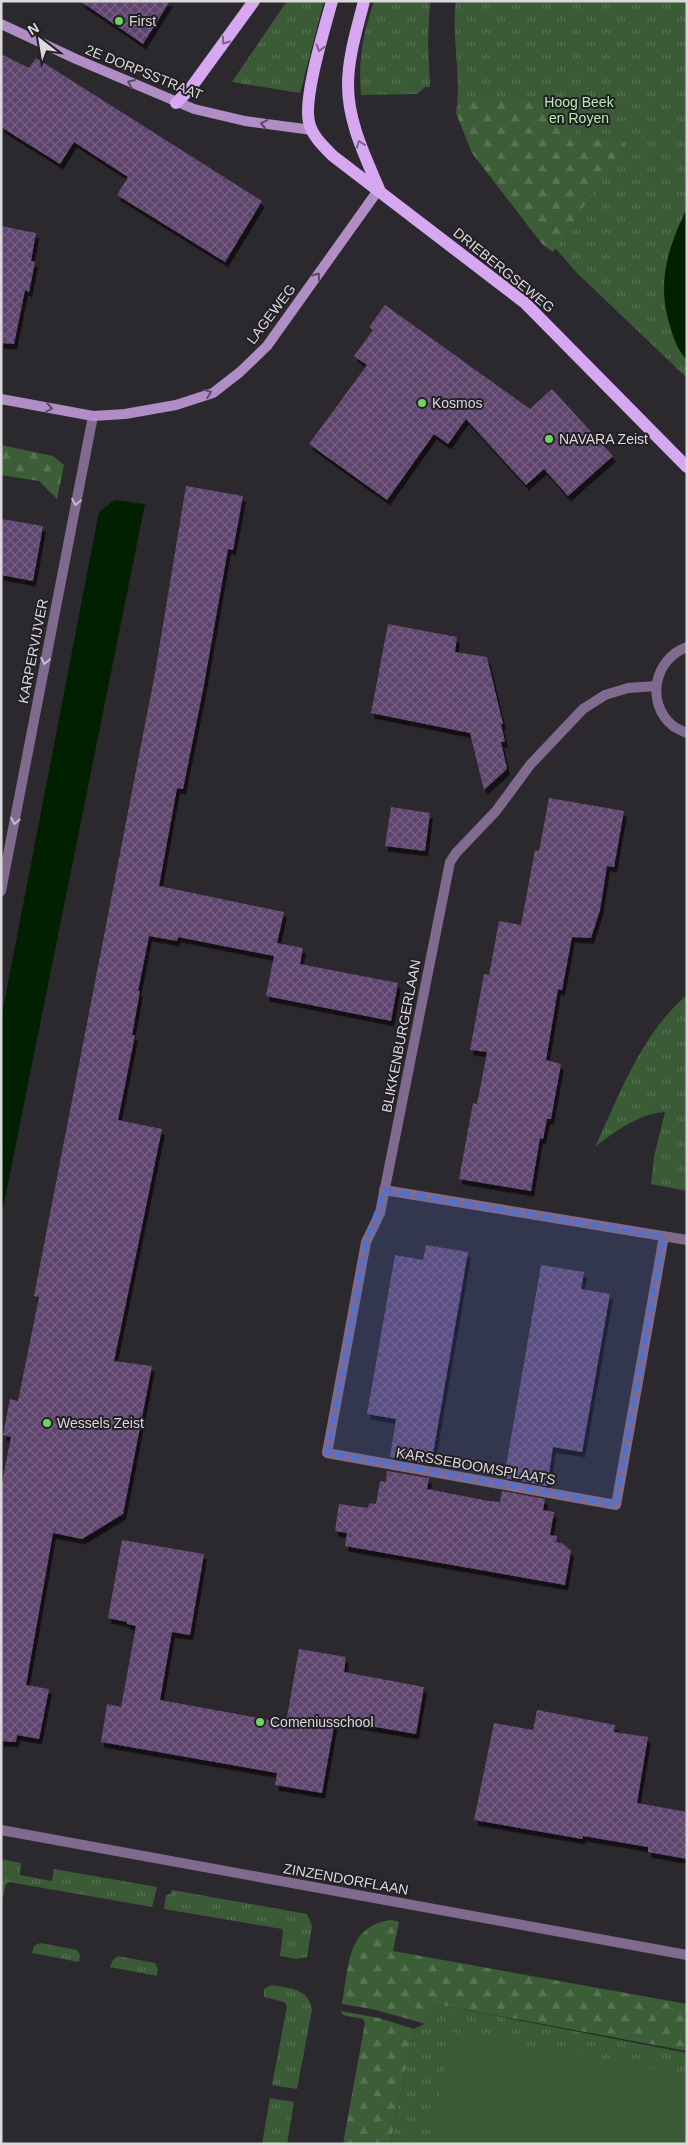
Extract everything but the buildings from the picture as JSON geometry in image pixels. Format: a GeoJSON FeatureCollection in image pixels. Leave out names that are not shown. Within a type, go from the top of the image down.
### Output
{"type":"FeatureCollection","features":[{"type":"Feature","properties":{"kind":"main road"},"geometry":{"type":"LineString","coordinates":[[176,103],[194,83],[254,1]]}},
{"type":"Feature","properties":{"kind":"main road"},"geometry":{"type":"LineString","coordinates":[[312,130],[308,111],[318,57],[332,1]]}},
{"type":"Feature","properties":{"kind":"main road"},"geometry":{"type":"LineString","coordinates":[[364,1],[351,53],[348,86],[353,121],[379,189]]}},
{"type":"Feature","properties":{"kind":"main road","name":"2E DORPSSTRAAT"},"geometry":{"type":"LineString","coordinates":[[1,24],[176,103],[245,121],[312,130]]}},
{"type":"Feature","properties":{"kind":"main road","name":"DRIEBERGSEWEG"},"geometry":{"type":"LineString","coordinates":[[312,130],[333,156],[379,189],[525,303],[687,467]]}},
{"type":"Feature","properties":{"kind":"main road","name":"LAGEWEG"},"geometry":{"type":"LineString","coordinates":[[1,399],[93,416],[125,414],[176,405],[213,392],[240,372],[267,346],[379,189]]}},
{"type":"Feature","properties":{"kind":"street","name":"KARPERVIJVER"},"geometry":{"type":"LineString","coordinates":[[1,891],[93,416]]}},
{"type":"Feature","properties":{"kind":"street"},"geometry":{"type":"LineString","coordinates":[[687,647],[679,650],[668,659],[659,672],[656,686],[657,702],[663,716],[674,727],[687,733]]}},
{"type":"Feature","properties":{"kind":"street","name":"BLIKKENBURGERLAAN"},"geometry":{"type":"LineString","coordinates":[[384,1190],[450,862],[456,853],[496,811],[530,765],[583,709],[605,695],[628,688],[656,686]]}},
{"type":"Feature","properties":{"kind":"street"},"geometry":{"type":"LineString","coordinates":[[384,1190],[687,1240]]}},
{"type":"Feature","properties":{"kind":"street","name":"KARSSEBOOMSPLAATS"},"geometry":{"type":"LineString","coordinates":[[384,1190],[380,1214],[366,1242],[327,1453],[616,1505],[664,1236]]}},
{"type":"Feature","properties":{"kind":"street","name":"ZINZENDORFLAAN"},"geometry":{"type":"LineString","coordinates":[[1,1830],[687,1956]]}},
{"type":"Feature","properties":{"kind":"highlighted area"},"geometry":{"type":"Polygon","coordinates":[[[384,1190],[664,1236],[616,1505],[327,1453],[366,1242],[384,1190]]]}},
{"type":"Feature","properties":{"kind":"green space"},"geometry":{"type":"Polygon","coordinates":[[[287,1],[324,1],[300,93],[232,82],[287,1]]]}},
{"type":"Feature","properties":{"kind":"green space"},"geometry":{"type":"Polygon","coordinates":[[[374,1],[430,1],[428,40],[430,87],[425,87],[417,94],[361,95],[360,70],[362,47],[374,1]]]}},
{"type":"Feature","properties":{"kind":"green space","name":"Hoog Beek en Royen"},"geometry":{"type":"Polygon","coordinates":[[[456,1],[687,1],[687,378],[576,272],[493,177],[459,120],[459,112],[456,113],[458,85],[455,29],[456,1]]]}},
{"type":"Feature","properties":{"kind":"green space"},"geometry":{"type":"Polygon","coordinates":[[[482,96],[517,99],[556,110],[576,133],[588,138],[626,143],[553,252],[542,244],[472,153],[456,113],[482,96]]]}},
{"type":"Feature","properties":{"kind":"green space"},"geometry":{"type":"Polygon","coordinates":[[[1,445],[53,456],[64,465],[57,499],[39,481],[1,475],[1,445]]]}},
{"type":"Feature","properties":{"kind":"green space"},"geometry":{"type":"Polygon","coordinates":[[[687,995],[687,1191],[651,1184],[654,1157],[665,1112],[646,1116],[619,1129],[595,1147],[644,1046],[671,1011],[687,995]]]}},
{"type":"Feature","properties":{"kind":"green space"},"geometry":{"type":"Polygon","coordinates":[[[1,1859],[21,1863],[20,1875],[52,1881],[54,1869],[157,1887],[152,1907],[9,1882],[6,1884],[1,1905],[1,1859]]]}},
{"type":"Feature","properties":{"kind":"green space"},"geometry":{"type":"Polygon","coordinates":[[[172,1890],[307,1914],[312,1926],[307,1957],[297,1959],[280,1956],[282,1929],[164,1909],[166,1895],[171,1894],[172,1890]]]}},
{"type":"Feature","properties":{"kind":"green space"},"geometry":{"type":"Polygon","coordinates":[[[392,1920],[399,1922],[393,1951],[687,2004],[687,2051],[430,2003],[426,2024],[372,2009],[342,2004],[352,1950],[358,1939],[366,1930],[377,1924],[392,1920]]]}},
{"type":"Feature","properties":{"kind":"green space"},"geometry":{"type":"Polygon","coordinates":[[[40,1943],[77,1950],[80,1955],[79,1962],[32,1953],[34,1946],[40,1943]]]}},
{"type":"Feature","properties":{"kind":"green space"},"geometry":{"type":"Polygon","coordinates":[[[118,1956],[155,1963],[158,1969],[157,1976],[110,1967],[113,1960],[118,1956]]]}},
{"type":"Feature","properties":{"kind":"green space"},"geometry":{"type":"Polygon","coordinates":[[[271,1985],[291,1988],[302,1993],[307,1997],[312,2010],[297,2089],[272,2085],[287,2006],[284,2002],[264,1997],[264,1989],[271,1985]]]}},
{"type":"Feature","properties":{"kind":"green space"},"geometry":{"type":"Polygon","coordinates":[[[430,2003],[687,2053],[687,2144],[390,2144],[414,2029],[426,2023],[430,2003]]]}},
{"type":"Feature","properties":{"kind":"green space"},"geometry":{"type":"Polygon","coordinates":[[[341,2011],[379,2018],[414,2029],[390,2144],[343,2144],[365,2023],[363,2019],[343,2015],[341,2011]]]}},
{"type":"Feature","properties":{"kind":"green space"},"geometry":{"type":"Polygon","coordinates":[[[452,2032],[687,2075],[687,2144],[430,2144],[452,2032]]]}},
{"type":"Feature","properties":{"kind":"green space"},"geometry":{"type":"Polygon","coordinates":[[[270,2098],[294,2102],[287,2144],[262,2144],[270,2098]]]}},
{"type":"Feature","properties":{"kind":"shaded area"},"geometry":{"type":"Polygon","coordinates":[[[687,208],[687,360],[677,346],[671,329],[664,297],[664,282],[669,253],[687,208]]]}},
{"type":"Feature","properties":{"kind":"shaded area"},"geometry":{"type":"Polygon","coordinates":[[[115,500],[145,504],[1,1218],[1,1019],[99,512],[115,500]]]}},
{"type":"Feature","properties":{"kind":"place","name":"First"},"geometry":{"type":"Point","coordinates":[119,21]}},
{"type":"Feature","properties":{"kind":"place","name":"Kosmos"},"geometry":{"type":"Point","coordinates":[422,403]}},
{"type":"Feature","properties":{"kind":"place","name":"NAVARA Zeist"},"geometry":{"type":"Point","coordinates":[549,439]}},
{"type":"Feature","properties":{"kind":"place","name":"Wessels Zeist"},"geometry":{"type":"Point","coordinates":[47,1423]}},
{"type":"Feature","properties":{"kind":"place","name":"Comeniusschool"},"geometry":{"type":"Point","coordinates":[260,1722]}}]}
